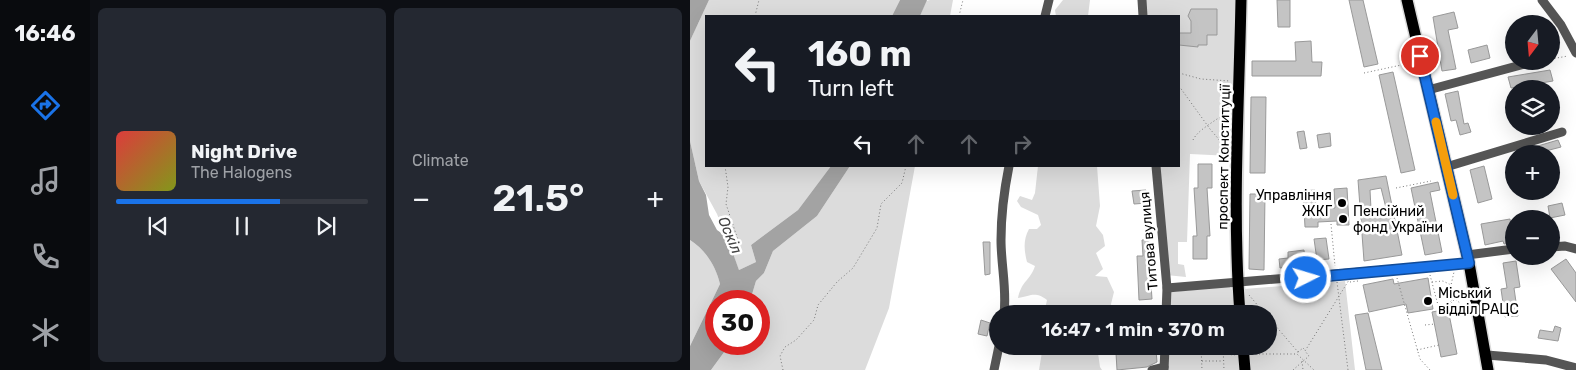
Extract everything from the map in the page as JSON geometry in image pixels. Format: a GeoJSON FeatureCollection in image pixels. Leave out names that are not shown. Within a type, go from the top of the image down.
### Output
{"type":"FeatureCollection","features":[{"type":"Feature","properties":{"kind":"main road","name":"проспект Конституції"},"geometry":{"type":"LineString","coordinates":[[1239,305],[1238,284],[1241,0]]}},
{"type":"Feature","properties":{"kind":"main road"},"geometry":{"type":"LineString","coordinates":[[1407,0],[1468,259],[1487,355],[1488,370]]}},
{"type":"Feature","properties":{"kind":"main road"},"geometry":{"type":"LineString","coordinates":[[1242,355],[1245,370]]}},
{"type":"Feature","properties":{"kind":"street"},"geometry":{"type":"LineString","coordinates":[[1045,15],[1049,0]]}},
{"type":"Feature","properties":{"kind":"street"},"geometry":{"type":"LineString","coordinates":[[1142,0],[1143,15]]}},
{"type":"Feature","properties":{"kind":"street"},"geometry":{"type":"LineString","coordinates":[[1542,0],[1561,25],[1572,54]]}},
{"type":"Feature","properties":{"kind":"street"},"geometry":{"type":"LineString","coordinates":[[1428,90],[1505,69]]}},
{"type":"Feature","properties":{"kind":"street"},"geometry":{"type":"LineString","coordinates":[[1446,167],[1562,132]]}},
{"type":"Feature","properties":{"kind":"street"},"geometry":{"type":"LineString","coordinates":[[1005,305],[1006,296],[1000,241],[1003,195],[1009,167]]}},
{"type":"Feature","properties":{"kind":"street","name":"Титова вулиця"},"geometry":{"type":"LineString","coordinates":[[1156,167],[1167,288],[1166,305]]}},
{"type":"Feature","properties":{"kind":"street"},"geometry":{"type":"LineString","coordinates":[[1560,246],[1576,250]]}},
{"type":"Feature","properties":{"kind":"street"},"geometry":{"type":"LineString","coordinates":[[1167,288],[1238,284],[1456,264],[1468,259],[1505,250]]}},
{"type":"Feature","properties":{"kind":"street"},"geometry":{"type":"LineString","coordinates":[[994,370],[998,355]]}},
{"type":"Feature","properties":{"kind":"street"},"geometry":{"type":"LineString","coordinates":[[1152,370],[1164,368],[1165,355]]}},
{"type":"Feature","properties":{"kind":"street"},"geometry":{"type":"LineString","coordinates":[[1487,355],[1546,360],[1576,368]]}},
{"type":"Feature","properties":{"kind":"path"},"geometry":{"type":"LineString","coordinates":[[754,15],[759,0]]}},
{"type":"Feature","properties":{"kind":"path"},"geometry":{"type":"LineString","coordinates":[[959,15],[964,0]]}},
{"type":"Feature","properties":{"kind":"path"},"geometry":{"type":"LineString","coordinates":[[1364,73],[1406,64]]}},
{"type":"Feature","properties":{"kind":"path"},"geometry":{"type":"LineString","coordinates":[[1180,73],[1201,79],[1233,81]]}},
{"type":"Feature","properties":{"kind":"path"},"geometry":{"type":"LineString","coordinates":[[1180,87],[1208,127],[1232,154]]}},
{"type":"Feature","properties":{"kind":"path"},"geometry":{"type":"LineString","coordinates":[[1193,140],[1200,130],[1208,127],[1233,106]]}},
{"type":"Feature","properties":{"kind":"path"},"geometry":{"type":"LineString","coordinates":[[725,167],[728,187],[726,204],[738,240]]}},
{"type":"Feature","properties":{"kind":"path"},"geometry":{"type":"LineString","coordinates":[[783,370],[780,356],[785,348],[796,340],[814,320],[818,305],[837,282],[854,268],[877,228],[881,204],[902,183],[906,167]]}},
{"type":"Feature","properties":{"kind":"path"},"geometry":{"type":"LineString","coordinates":[[1396,188],[1431,181]]}},
{"type":"Feature","properties":{"kind":"path"},"geometry":{"type":"LineString","coordinates":[[1331,224],[1348,370]]}},
{"type":"Feature","properties":{"kind":"path"},"geometry":{"type":"LineString","coordinates":[[1432,282],[1443,280],[1451,285],[1456,264]]}},
{"type":"Feature","properties":{"kind":"path"},"geometry":{"type":"LineString","coordinates":[[1428,267],[1438,306]]}},
{"type":"Feature","properties":{"kind":"path"},"geometry":{"type":"LineString","coordinates":[[1394,270],[1420,359],[1430,370]]}},
{"type":"Feature","properties":{"kind":"path"},"geometry":{"type":"LineString","coordinates":[[1305,351],[1354,273]]}},
{"type":"Feature","properties":{"kind":"path"},"geometry":{"type":"LineString","coordinates":[[1249,295],[1257,305]]}},
{"type":"Feature","properties":{"kind":"path"},"geometry":{"type":"LineString","coordinates":[[1438,306],[1448,304],[1454,298],[1480,321]]}},
{"type":"Feature","properties":{"kind":"path"},"geometry":{"type":"LineString","coordinates":[[1438,306],[1449,305],[1454,300]]}},
{"type":"Feature","properties":{"kind":"path"},"geometry":{"type":"LineString","coordinates":[[1425,325],[1434,324]]}},
{"type":"Feature","properties":{"kind":"path"},"geometry":{"type":"LineString","coordinates":[[1277,328],[1302,361],[1314,370]]}},
{"type":"Feature","properties":{"kind":"path"},"geometry":{"type":"LineString","coordinates":[[1417,350],[1439,345]]}},
{"type":"Feature","properties":{"kind":"path"},"geometry":{"type":"LineString","coordinates":[[1277,353],[1297,353],[1303,348],[1309,356],[1293,370]]}},
{"type":"Feature","properties":{"kind":"path"},"geometry":{"type":"LineString","coordinates":[[1202,355],[1202,370]]}},
{"type":"Feature","properties":{"kind":"path"},"geometry":{"type":"LineString","coordinates":[[1223,355],[1224,370]]}},
{"type":"Feature","properties":{"kind":"path"},"geometry":{"type":"LineString","coordinates":[[1202,360],[1224,361]]}},
{"type":"Feature","properties":{"kind":"path"},"geometry":{"type":"LineString","coordinates":[[1302,361],[1303,370]]}},
{"type":"Feature","properties":{"kind":"shaded area"},"geometry":{"type":"Polygon","coordinates":[[[690,0],[709,0],[690,41],[690,0]]]}},
{"type":"Feature","properties":{"kind":"shaded area"},"geometry":{"type":"Polygon","coordinates":[[[709,0],[900,0],[892,15],[705,15],[705,167],[830,167],[798,210],[751,245],[756,262],[739,270],[717,214],[699,181],[690,141],[690,41],[709,0]]]}},
{"type":"Feature","properties":{"kind":"shaded area"},"geometry":{"type":"Polygon","coordinates":[[[900,0],[927,0],[920,15],[892,15],[900,0]]]}},
{"type":"Feature","properties":{"kind":"shaded area"},"geometry":{"type":"Polygon","coordinates":[[[953,0],[950,15],[920,15],[926,1],[953,0]]]}},
{"type":"Feature","properties":{"kind":"shaded area"},"geometry":{"type":"Polygon","coordinates":[[[1063,0],[1090,0],[1088,15],[1056,15],[1055,10],[1063,0]]]}},
{"type":"Feature","properties":{"kind":"shaded area"},"geometry":{"type":"Polygon","coordinates":[[[1142,0],[1246,0],[1243,274],[1232,156],[1190,154],[1187,242],[1178,242],[1178,264],[1184,265],[1186,277],[1166,275],[1156,167],[1180,167],[1180,15],[1143,15],[1142,0]]]}},
{"type":"Feature","properties":{"kind":"shaded area"},"geometry":{"type":"Polygon","coordinates":[[[690,141],[699,181],[706,195],[709,215],[717,230],[727,237],[739,270],[756,262],[751,245],[798,210],[830,167],[849,167],[817,216],[773,251],[764,273],[756,281],[753,290],[717,290],[720,284],[716,271],[710,259],[690,240],[690,141]]]}},
{"type":"Feature","properties":{"kind":"shaded area"},"geometry":{"type":"Polygon","coordinates":[[[849,167],[915,167],[889,308],[865,370],[711,370],[722,355],[770,355],[770,290],[753,290],[756,281],[764,273],[773,251],[817,216],[849,167]]]}},
{"type":"Feature","properties":{"kind":"shaded area"},"geometry":{"type":"Polygon","coordinates":[[[1038,167],[1097,167],[1100,206],[1096,226],[1103,235],[1105,246],[1096,253],[1103,269],[1095,276],[1107,277],[1114,292],[1111,305],[1046,305],[1047,300],[1043,297],[1033,295],[1018,298],[1035,266],[1027,262],[1026,237],[1029,229],[1037,229],[1041,225],[1038,215],[1021,207],[1017,201],[1020,196],[1032,200],[1035,193],[1038,167]]]}},
{"type":"Feature","properties":{"kind":"shaded area"},"geometry":{"type":"Polygon","coordinates":[[[690,240],[710,259],[720,284],[717,290],[705,290],[705,315],[690,346],[690,240]]]}},
{"type":"Feature","properties":{"kind":"shaded area"},"geometry":{"type":"Polygon","coordinates":[[[1345,281],[1355,370],[1250,370],[1249,355],[1277,355],[1277,305],[1245,305],[1244,289],[1345,281]]]}},
{"type":"Feature","properties":{"kind":"shaded area"},"geometry":{"type":"Polygon","coordinates":[[[1230,287],[1233,292],[1234,305],[1168,305],[1171,292],[1230,287]]]}},
{"type":"Feature","properties":{"kind":"shaded area"},"geometry":{"type":"Polygon","coordinates":[[[705,315],[705,355],[722,355],[711,370],[690,370],[690,346],[705,315]]]}},
{"type":"Feature","properties":{"kind":"shaded area"},"geometry":{"type":"Polygon","coordinates":[[[1042,355],[1098,355],[1102,370],[1039,370],[1042,355]]]}},
{"type":"Feature","properties":{"kind":"shaded area"},"geometry":{"type":"Polygon","coordinates":[[[1165,355],[1238,355],[1239,370],[1164,370],[1165,355]]]}},
{"type":"Feature","properties":{"kind":"building"},"geometry":{"type":"Polygon","coordinates":[[[1277,0],[1290,0],[1290,27],[1278,27],[1277,0]]]}},
{"type":"Feature","properties":{"kind":"building"},"geometry":{"type":"Polygon","coordinates":[[[1349,0],[1363,0],[1378,64],[1364,67],[1349,0]]]}},
{"type":"Feature","properties":{"kind":"building"},"geometry":{"type":"Polygon","coordinates":[[[1191,9],[1217,9],[1217,35],[1207,35],[1207,45],[1198,45],[1198,47],[1180,45],[1180,33],[1191,33],[1191,21],[1188,16],[1191,9]]]}},
{"type":"Feature","properties":{"kind":"building"},"geometry":{"type":"Polygon","coordinates":[[[1454,12],[1458,28],[1448,30],[1456,69],[1442,71],[1433,17],[1454,12]]]}},
{"type":"Feature","properties":{"kind":"building"},"geometry":{"type":"Polygon","coordinates":[[[1311,41],[1312,62],[1322,62],[1321,76],[1252,76],[1252,61],[1296,61],[1295,42],[1311,41]]]}},
{"type":"Feature","properties":{"kind":"building"},"geometry":{"type":"Polygon","coordinates":[[[1487,45],[1490,58],[1471,63],[1468,50],[1487,45]]]}},
{"type":"Feature","properties":{"kind":"building"},"geometry":{"type":"Polygon","coordinates":[[[1550,70],[1553,80],[1509,80],[1508,77],[1550,70]]]}},
{"type":"Feature","properties":{"kind":"building"},"geometry":{"type":"Polygon","coordinates":[[[1393,72],[1415,170],[1401,173],[1379,75],[1393,72]]]}},
{"type":"Feature","properties":{"kind":"building"},"geometry":{"type":"Polygon","coordinates":[[[1458,91],[1464,124],[1468,123],[1471,132],[1460,135],[1456,120],[1451,121],[1445,94],[1458,91]]]}},
{"type":"Feature","properties":{"kind":"building"},"geometry":{"type":"Polygon","coordinates":[[[1251,97],[1266,97],[1265,173],[1250,173],[1251,97]]]}},
{"type":"Feature","properties":{"kind":"building"},"geometry":{"type":"Polygon","coordinates":[[[1304,131],[1307,148],[1300,149],[1297,132],[1304,131]]]}},
{"type":"Feature","properties":{"kind":"building"},"geometry":{"type":"Polygon","coordinates":[[[1330,133],[1331,146],[1319,148],[1317,135],[1330,133]]]}},
{"type":"Feature","properties":{"kind":"building"},"geometry":{"type":"Polygon","coordinates":[[[1558,140],[1561,147],[1560,145],[1541,145],[1558,140]]]}},
{"type":"Feature","properties":{"kind":"building"},"geometry":{"type":"Polygon","coordinates":[[[1198,164],[1212,164],[1212,188],[1207,188],[1210,236],[1207,236],[1207,259],[1193,259],[1193,236],[1197,236],[1194,188],[1198,188],[1198,164]]]}},
{"type":"Feature","properties":{"kind":"building"},"geometry":{"type":"Polygon","coordinates":[[[1484,166],[1492,199],[1478,203],[1470,170],[1484,166]]]}},
{"type":"Feature","properties":{"kind":"building"},"geometry":{"type":"Polygon","coordinates":[[[1386,176],[1402,255],[1364,261],[1358,180],[1386,176]],[[1381,188],[1370,190],[1371,209],[1386,208],[1381,188]]]}},
{"type":"Feature","properties":{"kind":"building"},"geometry":{"type":"Polygon","coordinates":[[[1438,182],[1440,190],[1430,192],[1442,252],[1425,255],[1411,188],[1438,182]]]}},
{"type":"Feature","properties":{"kind":"building"},"geometry":{"type":"Polygon","coordinates":[[[1347,188],[1349,225],[1337,225],[1337,221],[1318,222],[1318,227],[1305,227],[1303,191],[1315,190],[1316,209],[1335,208],[1334,189],[1347,188]]]}},
{"type":"Feature","properties":{"kind":"building"},"geometry":{"type":"Polygon","coordinates":[[[1146,190],[1147,203],[1134,204],[1132,191],[1146,190]]]}},
{"type":"Feature","properties":{"kind":"building"},"geometry":{"type":"Polygon","coordinates":[[[1250,194],[1265,194],[1264,270],[1249,269],[1250,194]]]}},
{"type":"Feature","properties":{"kind":"building"},"geometry":{"type":"Polygon","coordinates":[[[1562,203],[1565,215],[1560,216],[1560,210],[1549,210],[1548,206],[1562,203]]]}},
{"type":"Feature","properties":{"kind":"building"},"geometry":{"type":"Polygon","coordinates":[[[1505,220],[1505,244],[1503,241],[1485,245],[1481,224],[1505,220]]]}},
{"type":"Feature","properties":{"kind":"building"},"geometry":{"type":"Polygon","coordinates":[[[1326,238],[1329,259],[1317,260],[1314,239],[1326,238]]]}},
{"type":"Feature","properties":{"kind":"building"},"geometry":{"type":"Polygon","coordinates":[[[1148,239],[1152,299],[1139,300],[1137,256],[1143,256],[1142,240],[1148,239]]]}},
{"type":"Feature","properties":{"kind":"building"},"geometry":{"type":"Polygon","coordinates":[[[983,242],[990,242],[990,274],[985,275],[983,242]]]}},
{"type":"Feature","properties":{"kind":"building"},"geometry":{"type":"Polygon","coordinates":[[[1304,250],[1305,265],[1280,268],[1279,259],[1288,258],[1288,252],[1304,250]]]}},
{"type":"Feature","properties":{"kind":"building"},"geometry":{"type":"Polygon","coordinates":[[[1566,259],[1576,273],[1576,302],[1551,269],[1560,265],[1566,259]]]}},
{"type":"Feature","properties":{"kind":"building"},"geometry":{"type":"Polygon","coordinates":[[[1503,263],[1505,263],[1505,265],[1517,265],[1520,287],[1514,288],[1518,316],[1505,317],[1501,289],[1507,288],[1503,263]]]}},
{"type":"Feature","properties":{"kind":"building"},"geometry":{"type":"Polygon","coordinates":[[[1428,278],[1433,309],[1408,313],[1406,304],[1369,312],[1363,285],[1393,279],[1394,284],[1428,278]]]}},
{"type":"Feature","properties":{"kind":"building"},"geometry":{"type":"Polygon","coordinates":[[[1448,309],[1457,354],[1441,357],[1432,312],[1448,309]]]}},
{"type":"Feature","properties":{"kind":"building"},"geometry":{"type":"Polygon","coordinates":[[[1368,313],[1382,370],[1366,370],[1355,315],[1368,313]]]}},
{"type":"Feature","properties":{"kind":"building"},"geometry":{"type":"Polygon","coordinates":[[[981,320],[989,323],[987,336],[978,334],[981,320]]]}},
{"type":"Feature","properties":{"kind":"building"},"geometry":{"type":"Polygon","coordinates":[[[1555,326],[1561,328],[1558,341],[1538,338],[1540,330],[1553,332],[1555,326]]]}},
{"type":"Feature","properties":{"kind":"building"},"geometry":{"type":"Polygon","coordinates":[[[1116,355],[1156,355],[1157,362],[1147,367],[1117,370],[1116,355]]]}},
{"type":"Feature","properties":{"kind":"slow traffic"},"geometry":{"type":"LineString","coordinates":[[1436,122],[1453,195]]}},
{"type":"Feature","properties":{"kind":"place","name":"Управління ЖКГ"},"geometry":{"type":"Point","coordinates":[1342,203]}},
{"type":"Feature","properties":{"kind":"place","name":"Пенсійний фонд України"},"geometry":{"type":"Point","coordinates":[1343,219]}},
{"type":"Feature","properties":{"kind":"place","name":"Міський відділ РАЦС"},"geometry":{"type":"Point","coordinates":[1428,301]}},
{"type":"Feature","properties":{"kind":"route"},"geometry":{"type":"LineString","coordinates":[[1306,278],[1469,263],[1420,56]]}},
{"type":"Feature","properties":{"kind":"water label","name":"Оскіл"},"geometry":{"type":"Point","coordinates":[730,235]}}]}
